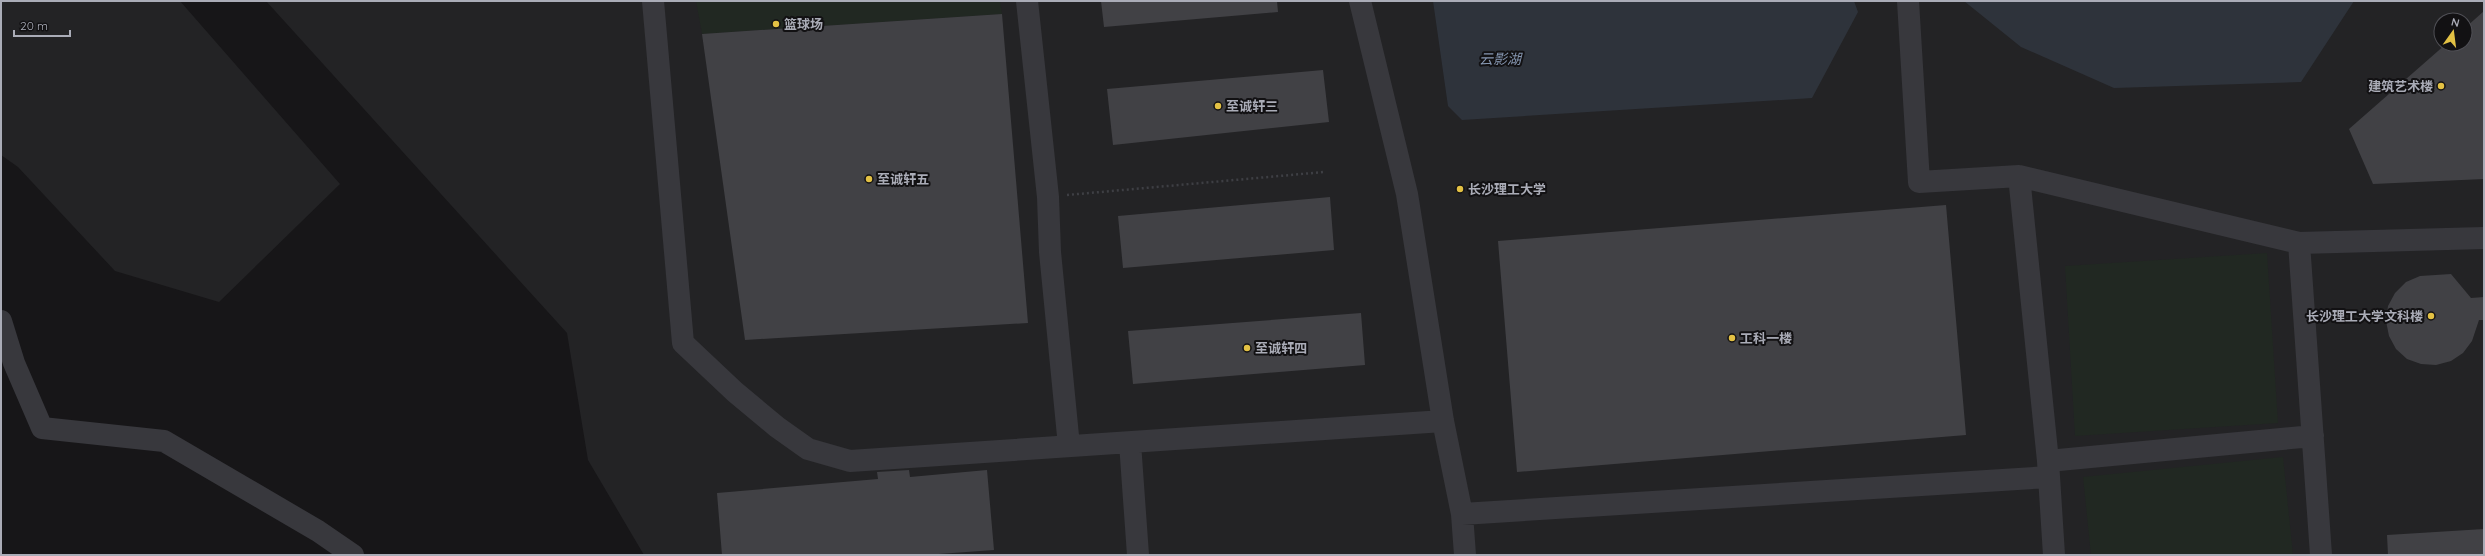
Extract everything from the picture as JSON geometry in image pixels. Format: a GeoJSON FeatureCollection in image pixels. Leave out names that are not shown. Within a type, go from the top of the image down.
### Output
{"type":"FeatureCollection","features":[{"type":"Feature","properties":{"kind":"street"},"geometry":{"type":"LineString","coordinates":[[653,1],[683,343],[735,392],[776,427],[808,449],[850,462],[1443,421]]}},
{"type":"Feature","properties":{"kind":"street"},"geometry":{"type":"LineString","coordinates":[[1027,1],[1048,197],[1050,252],[1068,446]]}},
{"type":"Feature","properties":{"kind":"street"},"geometry":{"type":"LineString","coordinates":[[1360,1],[1407,194],[1443,421],[1462,514],[1465,555]]}},
{"type":"Feature","properties":{"kind":"street"},"geometry":{"type":"LineString","coordinates":[[1908,1],[1919,182],[2019,176],[2299,243],[2484,238]]}},
{"type":"Feature","properties":{"kind":"street"},"geometry":{"type":"LineString","coordinates":[[2019,176],[2048,469],[2054,555]]}},
{"type":"Feature","properties":{"kind":"street"},"geometry":{"type":"LineString","coordinates":[[2299,243],[2321,555]]}},
{"type":"Feature","properties":{"kind":"street"},"geometry":{"type":"LineString","coordinates":[[1,321],[14,363],[42,428],[164,441],[318,531],[353,555]]}},
{"type":"Feature","properties":{"kind":"street"},"geometry":{"type":"LineString","coordinates":[[1462,514],[2048,469],[2313,436]]}},
{"type":"Feature","properties":{"kind":"street"},"geometry":{"type":"LineString","coordinates":[[1130,443],[1138,555]]}},
{"type":"Feature","properties":{"kind":"path"},"geometry":{"type":"LineString","coordinates":[[1048,197],[1324,172]]}},
{"type":"Feature","properties":{"kind":"shaded area"},"geometry":{"type":"Polygon","coordinates":[[[1,1],[180,1],[340,184],[219,302],[115,271],[18,167],[1,155],[1,1]]]}},
{"type":"Feature","properties":{"kind":"shaded area","name":"长沙理工大学"},"geometry":{"type":"Polygon","coordinates":[[[266,1],[2484,1],[2484,555],[644,555],[588,460],[567,333],[266,1]]]}},
{"type":"Feature","properties":{"kind":"shaded area","name":"篮球场"},"geometry":{"type":"Polygon","coordinates":[[[696,1],[1000,1],[1002,14],[702,34],[696,1]]]}},
{"type":"Feature","properties":{"kind":"shaded area"},"geometry":{"type":"Polygon","coordinates":[[[2267,253],[2278,423],[2075,436],[2065,266],[2267,253]]]}},
{"type":"Feature","properties":{"kind":"shaded area"},"geometry":{"type":"Polygon","coordinates":[[[2283,457],[2293,555],[2091,555],[2083,477],[2283,457]]]}},
{"type":"Feature","properties":{"kind":"water","name":"云影湖"},"geometry":{"type":"Polygon","coordinates":[[[1433,1],[1854,1],[1858,12],[1812,98],[1462,120],[1448,106],[1433,1]]]}},
{"type":"Feature","properties":{"kind":"water"},"geometry":{"type":"Polygon","coordinates":[[[1964,1],[2354,1],[2301,82],[2114,88],[2021,47],[1964,1]]]}},
{"type":"Feature","properties":{"kind":"building"},"geometry":{"type":"Polygon","coordinates":[[[1101,1],[1277,1],[1278,12],[1104,27],[1101,1]]]}},
{"type":"Feature","properties":{"kind":"building","name":"建筑艺术楼"},"geometry":{"type":"Polygon","coordinates":[[[2484,11],[2484,179],[2373,184],[2349,129],[2437,52],[2473,52],[2473,21],[2484,11]]]}},
{"type":"Feature","properties":{"kind":"building","name":"至诚轩五"},"geometry":{"type":"Polygon","coordinates":[[[1002,14],[1028,323],[745,340],[702,34],[1002,14]]]}},
{"type":"Feature","properties":{"kind":"building","name":"至诚轩三"},"geometry":{"type":"Polygon","coordinates":[[[1323,70],[1329,122],[1113,145],[1107,89],[1323,70]]]}},
{"type":"Feature","properties":{"kind":"building"},"geometry":{"type":"Polygon","coordinates":[[[1330,197],[1334,250],[1123,268],[1118,216],[1330,197]]]}},
{"type":"Feature","properties":{"kind":"building","name":"工科一楼"},"geometry":{"type":"Polygon","coordinates":[[[1946,205],[1966,435],[1517,472],[1498,241],[1946,205]]]}},
{"type":"Feature","properties":{"kind":"building","name":"长沙理工大学文科楼"},"geometry":{"type":"Polygon","coordinates":[[[2451,274],[2471,298],[2484,297],[2484,320],[2479,320],[2472,341],[2463,353],[2451,361],[2436,365],[2421,364],[2407,359],[2396,349],[2389,336],[2386,321],[2388,306],[2395,293],[2406,282],[2420,276],[2451,274]]]}},
{"type":"Feature","properties":{"kind":"building","name":"至诚轩四"},"geometry":{"type":"Polygon","coordinates":[[[1361,313],[1365,365],[1133,384],[1128,331],[1361,313]]]}},
{"type":"Feature","properties":{"kind":"building"},"geometry":{"type":"Polygon","coordinates":[[[909,470],[910,477],[987,470],[994,550],[925,555],[722,555],[717,493],[878,479],[877,472],[909,470]]]}},
{"type":"Feature","properties":{"kind":"building"},"geometry":{"type":"Polygon","coordinates":[[[2484,529],[2484,555],[2388,555],[2387,535],[2484,529]]]}},
{"type":"Feature","properties":{"kind":"place","name":"篮球场"},"geometry":{"type":"Point","coordinates":[776,24]}},
{"type":"Feature","properties":{"kind":"place","name":"建筑艺术楼"},"geometry":{"type":"Point","coordinates":[2441,86]}},
{"type":"Feature","properties":{"kind":"place","name":"至诚轩三"},"geometry":{"type":"Point","coordinates":[1218,106]}},
{"type":"Feature","properties":{"kind":"place","name":"至诚轩五"},"geometry":{"type":"Point","coordinates":[869,179]}},
{"type":"Feature","properties":{"kind":"place","name":"长沙理工大学"},"geometry":{"type":"Point","coordinates":[1460,189]}},
{"type":"Feature","properties":{"kind":"place","name":"长沙理工大学文科楼"},"geometry":{"type":"Point","coordinates":[2431,316]}},
{"type":"Feature","properties":{"kind":"place","name":"工科一楼"},"geometry":{"type":"Point","coordinates":[1732,338]}},
{"type":"Feature","properties":{"kind":"place","name":"至诚轩四"},"geometry":{"type":"Point","coordinates":[1247,348]}}]}
